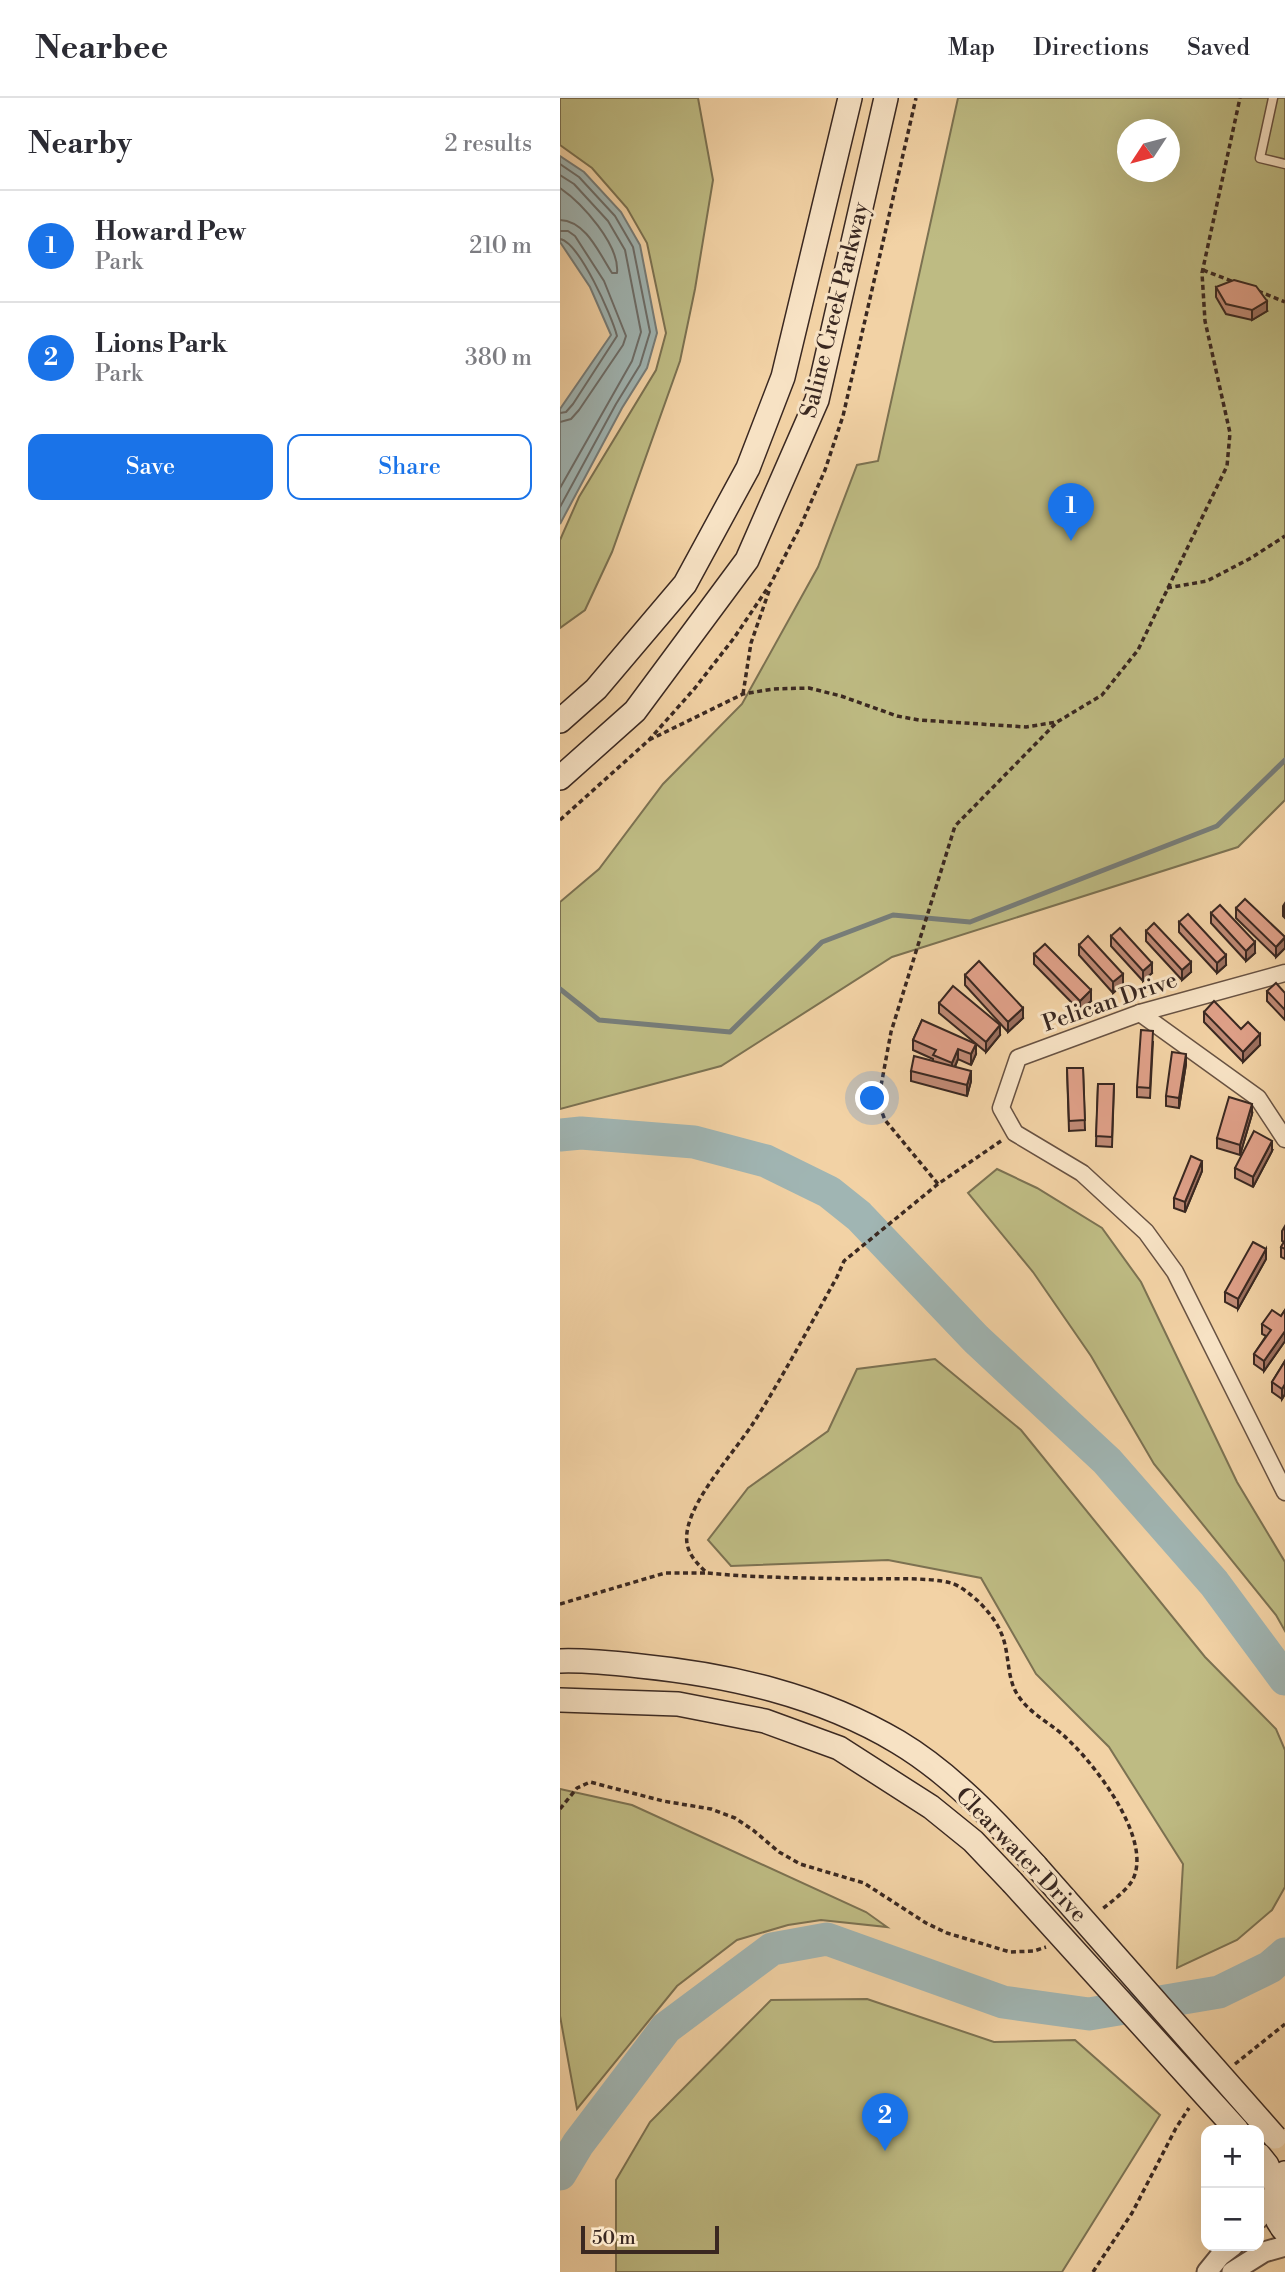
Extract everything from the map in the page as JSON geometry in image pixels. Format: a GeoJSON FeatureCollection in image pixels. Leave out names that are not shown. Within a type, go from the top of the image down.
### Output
{"type":"FeatureCollection","features":[{"type":"Feature","properties":{"kind":"main road","name":"Saline Creek Parkway"},"geometry":{"type":"LineString","coordinates":[[560,721],[596,689],[685,584],[748,468],[783,377],[850,98]]}},
{"type":"Feature","properties":{"kind":"main road","name":"Saline Creek Parkway"},"geometry":{"type":"LineString","coordinates":[[560,778],[635,711],[747,560],[817,400],[886,98]]}},
{"type":"Feature","properties":{"kind":"main road","name":"Clearwater Drive"},"geometry":{"type":"LineString","coordinates":[[560,1661],[582,1660],[696,1672],[771,1689],[847,1715],[900,1743],[946,1777],[1001,1827],[1280,2141]]}},
{"type":"Feature","properties":{"kind":"main road","name":"Clearwater Drive"},"geometry":{"type":"LineString","coordinates":[[560,1700],[678,1704],[765,1721],[839,1748],[931,1807],[973,1841],[1232,2125]]}},
{"type":"Feature","properties":{"kind":"main road"},"geometry":{"type":"LineString","coordinates":[[1264,2161],[1278,2185],[1275,2214],[1285,2231]]}},
{"type":"Feature","properties":{"kind":"street","name":"Pelican Drive"},"geometry":{"type":"LineString","coordinates":[[1012,1128],[1001,1108],[1018,1058],[1140,1013],[1285,973]]}},
{"type":"Feature","properties":{"kind":"street"},"geometry":{"type":"LineString","coordinates":[[1140,1013],[1258,1098],[1285,1139]]}},
{"type":"Feature","properties":{"kind":"street"},"geometry":{"type":"LineString","coordinates":[[1012,1128],[1082,1172],[1146,1232],[1175,1272],[1285,1492]]}},
{"type":"Feature","properties":{"kind":"street"},"geometry":{"type":"LineString","coordinates":[[1264,2209],[1278,2185]]}},
{"type":"Feature","properties":{"kind":"street"},"geometry":{"type":"LineString","coordinates":[[1232,2272],[1264,2252],[1285,2246]]}},
{"type":"Feature","properties":{"kind":"street"},"geometry":{"type":"LineString","coordinates":[[1207,2272],[1226,2251]]}},
{"type":"Feature","properties":{"kind":"lane"},"geometry":{"type":"LineString","coordinates":[[1273,98],[1260,158],[1285,164]]}},
{"type":"Feature","properties":{"kind":"path"},"geometry":{"type":"LineString","coordinates":[[938,1184],[885,1120],[878,1102],[891,1032],[955,827],[1057,722],[1102,695],[1138,650],[1227,467],[1230,433],[1205,321],[1203,270],[1240,98]]}},
{"type":"Feature","properties":{"kind":"path"},"geometry":{"type":"LineString","coordinates":[[1203,270],[1238,284]]}},
{"type":"Feature","properties":{"kind":"path"},"geometry":{"type":"LineString","coordinates":[[1249,288],[1285,302]]}},
{"type":"Feature","properties":{"kind":"path"},"geometry":{"type":"LineString","coordinates":[[1167,588],[1206,581],[1251,558],[1285,536]]}},
{"type":"Feature","properties":{"kind":"path"},"geometry":{"type":"LineString","coordinates":[[743,694],[751,643],[771,583]]}},
{"type":"Feature","properties":{"kind":"path"},"geometry":{"type":"LineString","coordinates":[[649,740],[743,694],[773,689],[809,688],[841,695],[897,716],[919,720],[1026,727],[1057,722]]}},
{"type":"Feature","properties":{"kind":"path"},"geometry":{"type":"LineString","coordinates":[[707,1573],[690,1556],[686,1539],[688,1524],[698,1502],[754,1421],[844,1261],[1012,1128]]}},
{"type":"Feature","properties":{"kind":"path"},"geometry":{"type":"LineString","coordinates":[[560,1604],[665,1573],[907,1579],[952,1583],[989,1611],[1002,1636],[1017,1694],[1034,1715],[1063,1735],[1087,1758],[1121,1807],[1135,1840],[1136,1860],[1132,1880],[1101,1910]]}},
{"type":"Feature","properties":{"kind":"path"},"geometry":{"type":"LineString","coordinates":[[560,1809],[577,1788],[590,1782],[711,1809],[735,1818],[779,1852],[800,1864],[864,1883],[926,1923],[947,1933],[1010,1952],[1034,1951],[1046,1947]]}},
{"type":"Feature","properties":{"kind":"path"},"geometry":{"type":"LineString","coordinates":[[1227,2071],[1285,2024]]}},
{"type":"Feature","properties":{"kind":"path"},"geometry":{"type":"LineString","coordinates":[[1093,2272],[1132,2213],[1176,2128],[1190,2108]]}},
{"type":"Feature","properties":{"kind":"shaded area"},"geometry":{"type":"Polygon","coordinates":[[[560,98],[698,98],[713,180],[680,361],[612,552],[585,610],[560,628],[560,540],[579,497],[656,370],[666,333],[647,243],[627,208],[592,168],[560,145],[560,98]]]}},
{"type":"Feature","properties":{"kind":"shaded area"},"geometry":{"type":"Polygon","coordinates":[[[958,98],[1285,98],[1285,800],[1238,847],[892,957],[721,1066],[560,1109],[560,902],[599,869],[663,784],[742,704],[818,567],[857,465],[878,461],[958,98]]]}},
{"type":"Feature","properties":{"kind":"shaded area"},"geometry":{"type":"Polygon","coordinates":[[[997,1169],[1037,1188],[1102,1228],[1141,1282],[1237,1482],[1285,1562],[1285,1631],[1276,1615],[1154,1464],[1091,1356],[1033,1272],[968,1193],[997,1169]]]}},
{"type":"Feature","properties":{"kind":"shaded area"},"geometry":{"type":"Polygon","coordinates":[[[935,1359],[1021,1430],[1205,1657],[1276,1729],[1285,1750],[1285,1887],[1272,1910],[1237,1940],[1177,1968],[1183,1864],[1109,1747],[1036,1674],[981,1578],[888,1560],[731,1566],[708,1540],[748,1488],[828,1431],[857,1369],[935,1359]]]}},
{"type":"Feature","properties":{"kind":"shaded area"},"geometry":{"type":"Polygon","coordinates":[[[560,1789],[632,1805],[866,1912],[887,1927],[821,1920],[788,1925],[737,1940],[677,1986],[577,2109],[560,2016],[560,1789]]]}},
{"type":"Feature","properties":{"kind":"shaded area"},"geometry":{"type":"Polygon","coordinates":[[[867,1999],[994,2042],[1075,2040],[1160,2115],[1062,2272],[616,2272],[616,2180],[650,2122],[771,2000],[867,1999]]]}},
{"type":"Feature","properties":{"kind":"water"},"geometry":{"type":"Polygon","coordinates":[[[560,156],[584,172],[621,212],[640,245],[657,333],[647,368],[622,408],[560,524],[560,409],[611,335],[590,287],[560,242],[560,156]]]}},
{"type":"Feature","properties":{"kind":"building"},"geometry":{"type":"Polygon","coordinates":[[[1234,280],[1256,286],[1267,301],[1252,310],[1226,304],[1216,287],[1234,280]]]}},
{"type":"Feature","properties":{"kind":"building"},"geometry":{"type":"Polygon","coordinates":[[[1245,899],[1285,937],[1276,947],[1236,908],[1245,899]]]}},
{"type":"Feature","properties":{"kind":"building"},"geometry":{"type":"Polygon","coordinates":[[[1220,905],[1255,942],[1246,951],[1211,913],[1220,905]]]}},
{"type":"Feature","properties":{"kind":"building"},"geometry":{"type":"Polygon","coordinates":[[[1188,914],[1226,955],[1217,963],[1179,922],[1188,914]]]}},
{"type":"Feature","properties":{"kind":"building"},"geometry":{"type":"Polygon","coordinates":[[[1154,923],[1191,962],[1182,970],[1146,931],[1154,923]]]}},
{"type":"Feature","properties":{"kind":"building"},"geometry":{"type":"Polygon","coordinates":[[[1120,928],[1152,963],[1143,971],[1111,936],[1120,928]]]}},
{"type":"Feature","properties":{"kind":"building"},"geometry":{"type":"Polygon","coordinates":[[[1088,936],[1123,974],[1113,982],[1079,945],[1088,936]]]}},
{"type":"Feature","properties":{"kind":"building"},"geometry":{"type":"Polygon","coordinates":[[[1045,944],[1091,990],[1080,1001],[1034,954],[1045,944]]]}},
{"type":"Feature","properties":{"kind":"building"},"geometry":{"type":"Polygon","coordinates":[[[979,961],[1023,1008],[1008,1022],[965,975],[979,961]]]}},
{"type":"Feature","properties":{"kind":"building"},"geometry":{"type":"Polygon","coordinates":[[[1276,983],[1285,993],[1285,1010],[1267,991],[1276,983]]]}},
{"type":"Feature","properties":{"kind":"building"},"geometry":{"type":"Polygon","coordinates":[[[953,986],[1000,1025],[986,1042],[939,1003],[953,986]]]}},
{"type":"Feature","properties":{"kind":"building"},"geometry":{"type":"Polygon","coordinates":[[[1214,1001],[1241,1029],[1248,1022],[1260,1034],[1243,1052],[1204,1012],[1214,1001]]]}},
{"type":"Feature","properties":{"kind":"building"},"geometry":{"type":"Polygon","coordinates":[[[922,1020],[976,1044],[971,1054],[958,1049],[952,1063],[933,1055],[936,1050],[913,1040],[922,1020]]]}},
{"type":"Feature","properties":{"kind":"building"},"geometry":{"type":"Polygon","coordinates":[[[1141,1030],[1153,1031],[1150,1088],[1137,1087],[1141,1030]]]}},
{"type":"Feature","properties":{"kind":"building"},"geometry":{"type":"Polygon","coordinates":[[[1172,1052],[1186,1054],[1179,1098],[1166,1096],[1172,1052]]]}},
{"type":"Feature","properties":{"kind":"building"},"geometry":{"type":"Polygon","coordinates":[[[914,1056],[971,1071],[967,1085],[911,1071],[914,1056]]]}},
{"type":"Feature","properties":{"kind":"building"},"geometry":{"type":"Polygon","coordinates":[[[1067,1068],[1083,1068],[1085,1120],[1069,1121],[1067,1068]]]}},
{"type":"Feature","properties":{"kind":"building"},"geometry":{"type":"Polygon","coordinates":[[[1098,1084],[1114,1084],[1112,1137],[1096,1136],[1098,1084]]]}},
{"type":"Feature","properties":{"kind":"building"},"geometry":{"type":"Polygon","coordinates":[[[1229,1097],[1252,1104],[1240,1145],[1217,1138],[1229,1097]]]}},
{"type":"Feature","properties":{"kind":"building"},"geometry":{"type":"Polygon","coordinates":[[[1254,1131],[1272,1141],[1253,1177],[1235,1168],[1254,1131]]]}},
{"type":"Feature","properties":{"kind":"building"},"geometry":{"type":"Polygon","coordinates":[[[1191,1156],[1202,1161],[1185,1202],[1174,1198],[1191,1156]]]}},
{"type":"Feature","properties":{"kind":"building"},"geometry":{"type":"Polygon","coordinates":[[[1253,1242],[1266,1249],[1238,1299],[1225,1292],[1253,1242]]]}},
{"type":"Feature","properties":{"kind":"building"},"geometry":{"type":"Polygon","coordinates":[[[1272,1310],[1281,1316],[1285,1310],[1285,1331],[1264,1361],[1254,1354],[1271,1330],[1262,1324],[1272,1310]]]}},
{"type":"Feature","properties":{"kind":"building"},"geometry":{"type":"Polygon","coordinates":[[[1285,1361],[1285,1384],[1282,1389],[1272,1382],[1285,1361]]]}},
{"type":"Feature","properties":{"kind":"waterway"},"geometry":{"type":"LineString","coordinates":[[560,989],[599,1020],[730,1032],[822,942],[893,915],[970,922],[1217,826],[1285,760]]}},
{"type":"Feature","properties":{"kind":"waterway"},"geometry":{"type":"LineString","coordinates":[[560,1135],[581,1133],[694,1142],[766,1161],[829,1192],[859,1216],[976,1339],[1107,1461],[1214,1583],[1285,1679]]}},
{"type":"Feature","properties":{"kind":"waterway"},"geometry":{"type":"LineString","coordinates":[[560,2174],[578,2144],[666,2028],[772,1949],[827,1939],[1003,2002],[1089,2014],[1219,1992],[1270,1967],[1285,1954]]}},
{"type":"Feature","properties":{"kind":"place","name":"Howard Pew"},"geometry":{"type":"Point","coordinates":[1071,541]}},
{"type":"Feature","properties":{"kind":"place","name":"Lions Park"},"geometry":{"type":"Point","coordinates":[885,2151]}}]}
